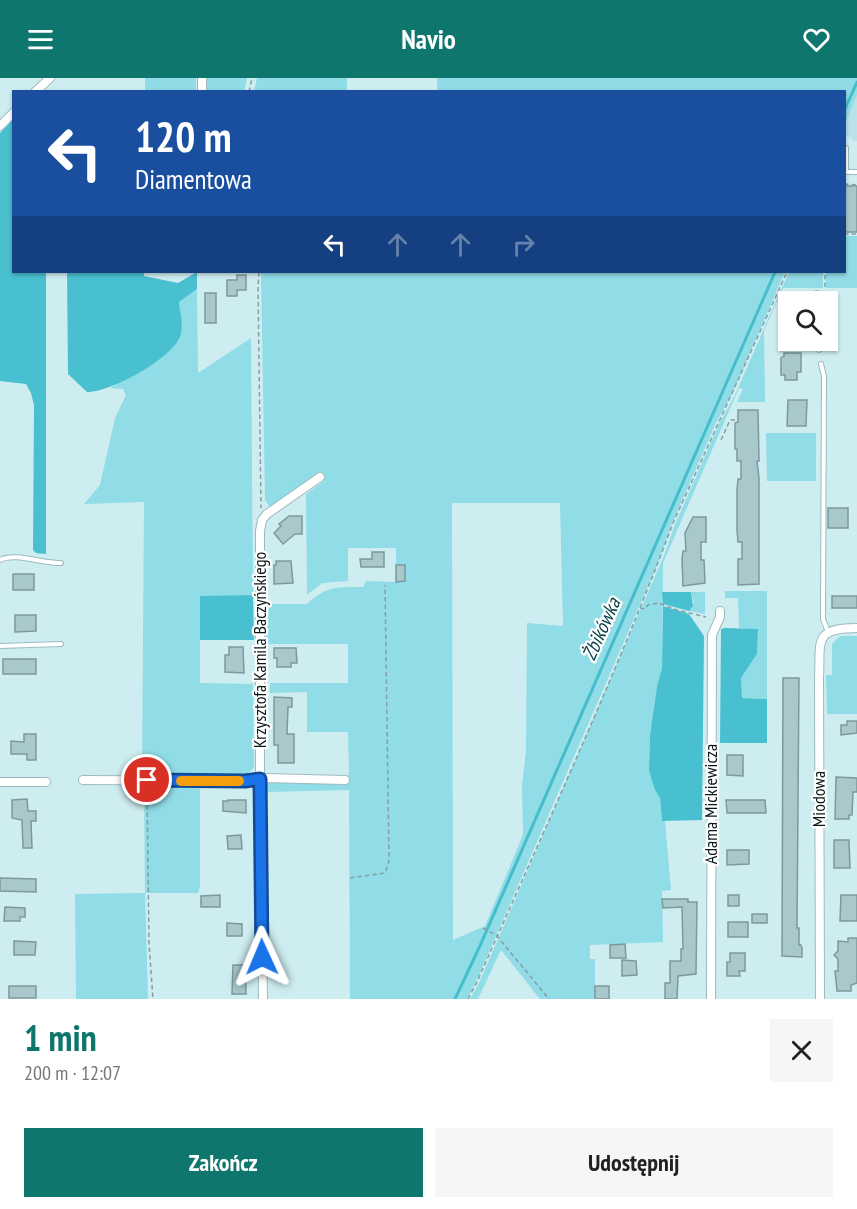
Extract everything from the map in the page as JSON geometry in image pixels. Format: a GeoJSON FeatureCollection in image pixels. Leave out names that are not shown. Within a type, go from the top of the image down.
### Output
{"type":"FeatureCollection","features":[{"type":"Feature","properties":{"kind":"street"},"geometry":{"type":"LineString","coordinates":[[37,90],[50,78]]}},
{"type":"Feature","properties":{"kind":"street"},"geometry":{"type":"LineString","coordinates":[[0,126],[12,114]]}},
{"type":"Feature","properties":{"kind":"street"},"geometry":{"type":"LineString","coordinates":[[264,517],[320,477]]}},
{"type":"Feature","properties":{"kind":"street","name":"Krzysztofa Kamila Baczyńskiego"},"geometry":{"type":"LineString","coordinates":[[263,999],[260,531],[264,517]]}},
{"type":"Feature","properties":{"kind":"street","name":"Adama Mickiewicza"},"geometry":{"type":"LineString","coordinates":[[711,999],[712,635],[720,611]]}},
{"type":"Feature","properties":{"kind":"street"},"geometry":{"type":"LineString","coordinates":[[828,632],[838,628],[857,628]]}},
{"type":"Feature","properties":{"kind":"street","name":"Miodowa"},"geometry":{"type":"LineString","coordinates":[[820,999],[819,680],[821,642],[828,632]]}},
{"type":"Feature","properties":{"kind":"street"},"geometry":{"type":"LineString","coordinates":[[83,780],[345,780]]}},
{"type":"Feature","properties":{"kind":"street"},"geometry":{"type":"LineString","coordinates":[[0,782],[46,782]]}},
{"type":"Feature","properties":{"kind":"lane"},"geometry":{"type":"LineString","coordinates":[[846,148],[846,172],[857,172]]}},
{"type":"Feature","properties":{"kind":"lane"},"geometry":{"type":"LineString","coordinates":[[821,364],[824,376],[823,619],[828,632]]}},
{"type":"Feature","properties":{"kind":"lane"},"geometry":{"type":"LineString","coordinates":[[0,560],[5,557],[15,557],[61,563]]}},
{"type":"Feature","properties":{"kind":"lane"},"geometry":{"type":"LineString","coordinates":[[0,646],[61,644]]}},
{"type":"Feature","properties":{"kind":"path"},"geometry":{"type":"LineString","coordinates":[[259,273],[261,510],[264,517]]}},
{"type":"Feature","properties":{"kind":"path"},"geometry":{"type":"LineString","coordinates":[[468,999],[498,936],[663,555],[678,513],[717,423],[733,395],[787,273]]}},
{"type":"Feature","properties":{"kind":"path"},"geometry":{"type":"LineString","coordinates":[[825,273],[825,287]]}},
{"type":"Feature","properties":{"kind":"path"},"geometry":{"type":"LineString","coordinates":[[721,440],[730,420],[737,420]]}},
{"type":"Feature","properties":{"kind":"path"},"geometry":{"type":"LineString","coordinates":[[350,878],[385,873],[389,861],[385,585]]}},
{"type":"Feature","properties":{"kind":"path"},"geometry":{"type":"LineString","coordinates":[[640,608],[645,609],[648,605],[658,603],[706,617]]}},
{"type":"Feature","properties":{"kind":"path"},"geometry":{"type":"LineString","coordinates":[[147,780],[149,943],[153,999]]}},
{"type":"Feature","properties":{"kind":"path"},"geometry":{"type":"LineString","coordinates":[[483,928],[498,936],[549,999]]}},
{"type":"Feature","properties":{"kind":"shaded area"},"geometry":{"type":"Polygon","coordinates":[[[145,78],[196,78],[196,90],[145,90],[145,78]]]}},
{"type":"Feature","properties":{"kind":"shaded area"},"geometry":{"type":"Polygon","coordinates":[[[206,78],[247,78],[244,90],[207,90],[206,78]]]}},
{"type":"Feature","properties":{"kind":"shaded area"},"geometry":{"type":"Polygon","coordinates":[[[257,78],[347,78],[347,90],[254,90],[257,78]]]}},
{"type":"Feature","properties":{"kind":"shaded area"},"geometry":{"type":"Polygon","coordinates":[[[437,78],[857,78],[857,95],[846,122],[846,90],[437,90],[437,78]]]}},
{"type":"Feature","properties":{"kind":"shaded area"},"geometry":{"type":"Polygon","coordinates":[[[857,95],[857,141],[846,136],[846,122],[857,95]]]}},
{"type":"Feature","properties":{"kind":"shaded area"},"geometry":{"type":"Polygon","coordinates":[[[12,120],[12,273],[46,273],[46,554],[36,553],[33,550],[34,405],[31,393],[26,384],[0,381],[0,133],[12,120]]]}},
{"type":"Feature","properties":{"kind":"shaded area"},"geometry":{"type":"Polygon","coordinates":[[[846,236],[857,236],[857,288],[826,288],[826,273],[846,273],[846,236]]]}},
{"type":"Feature","properties":{"kind":"shaded area"},"geometry":{"type":"Polygon","coordinates":[[[67,273],[144,273],[144,276],[178,283],[197,273],[197,289],[179,302],[182,321],[181,335],[173,348],[163,357],[138,374],[97,391],[87,392],[68,374],[67,273]]]}},
{"type":"Feature","properties":{"kind":"shaded area"},"geometry":{"type":"Polygon","coordinates":[[[261,273],[785,273],[732,394],[716,423],[671,526],[656,568],[467,999],[350,999],[349,790],[267,792],[266,783],[270,781],[330,782],[338,785],[346,783],[349,772],[348,732],[307,732],[307,692],[270,693],[270,683],[348,683],[348,644],[265,644],[265,608],[270,604],[307,604],[326,591],[363,587],[366,581],[396,582],[396,548],[348,548],[348,581],[322,583],[307,595],[306,494],[324,481],[320,474],[270,507],[265,500],[261,273]],[[452,503],[453,940],[485,926],[523,835],[522,785],[526,752],[527,623],[563,626],[560,503],[452,503]]]}},
{"type":"Feature","properties":{"kind":"shaded area"},"geometry":{"type":"Polygon","coordinates":[[[789,273],[823,273],[823,288],[783,288],[781,291],[789,273]]]}},
{"type":"Feature","properties":{"kind":"shaded area"},"geometry":{"type":"Polygon","coordinates":[[[197,289],[198,373],[251,338],[253,595],[200,597],[200,683],[253,684],[254,768],[244,776],[142,776],[144,502],[84,504],[100,485],[115,418],[126,395],[123,389],[110,388],[158,360],[182,331],[179,302],[197,289]]]}},
{"type":"Feature","properties":{"kind":"shaded area"},"geometry":{"type":"Polygon","coordinates":[[[778,297],[764,331],[765,402],[737,402],[743,389],[739,388],[663,563],[662,668],[650,735],[649,771],[660,798],[662,821],[665,821],[671,890],[662,891],[663,942],[590,945],[590,959],[595,959],[595,999],[540,999],[501,950],[478,999],[470,999],[479,983],[719,424],[734,397],[778,297]]]}},
{"type":"Feature","properties":{"kind":"shaded area"},"geometry":{"type":"Polygon","coordinates":[[[766,433],[816,433],[816,481],[767,481],[766,433]]]}},
{"type":"Feature","properties":{"kind":"shaded area"},"geometry":{"type":"Polygon","coordinates":[[[725,591],[767,591],[767,699],[742,698],[741,678],[757,654],[758,630],[739,628],[738,598],[725,598],[725,591]]]}},
{"type":"Feature","properties":{"kind":"shaded area"},"geometry":{"type":"Polygon","coordinates":[[[662,592],[691,592],[693,606],[689,611],[663,604],[662,592]]]}},
{"type":"Feature","properties":{"kind":"shaded area"},"geometry":{"type":"Polygon","coordinates":[[[691,592],[705,592],[705,614],[689,611],[694,603],[691,592]]]}},
{"type":"Feature","properties":{"kind":"shaded area"},"geometry":{"type":"Polygon","coordinates":[[[253,595],[254,640],[200,640],[200,596],[253,595]]]}},
{"type":"Feature","properties":{"kind":"shaded area"},"geometry":{"type":"Polygon","coordinates":[[[663,606],[689,614],[704,636],[702,820],[662,821],[660,798],[649,771],[650,735],[662,668],[663,606]]]}},
{"type":"Feature","properties":{"kind":"shaded area"},"geometry":{"type":"Polygon","coordinates":[[[721,629],[758,629],[757,654],[741,678],[742,698],[767,699],[767,743],[720,743],[721,629]]]}},
{"type":"Feature","properties":{"kind":"shaded area"},"geometry":{"type":"Polygon","coordinates":[[[840,636],[857,636],[857,714],[827,714],[826,675],[832,675],[832,644],[840,636]]]}},
{"type":"Feature","properties":{"kind":"shaded area"},"geometry":{"type":"Polygon","coordinates":[[[144,785],[200,785],[200,886],[198,893],[145,893],[144,785]]]}},
{"type":"Feature","properties":{"kind":"shaded area"},"geometry":{"type":"Polygon","coordinates":[[[145,893],[148,999],[76,999],[75,894],[145,893]]]}},
{"type":"Feature","properties":{"kind":"building"},"geometry":{"type":"Polygon","coordinates":[[[846,186],[857,186],[857,232],[846,232],[846,186]]]}},
{"type":"Feature","properties":{"kind":"building"},"geometry":{"type":"Polygon","coordinates":[[[237,275],[246,275],[246,290],[237,290],[237,296],[227,296],[227,280],[237,280],[237,275]]]}},
{"type":"Feature","properties":{"kind":"building"},"geometry":{"type":"Polygon","coordinates":[[[205,293],[216,293],[216,323],[205,323],[205,293]]]}},
{"type":"Feature","properties":{"kind":"building"},"geometry":{"type":"Polygon","coordinates":[[[784,353],[801,353],[801,372],[797,372],[797,380],[785,380],[785,375],[781,375],[781,358],[784,353]]]}},
{"type":"Feature","properties":{"kind":"building"},"geometry":{"type":"Polygon","coordinates":[[[788,400],[807,400],[806,426],[787,426],[788,400]]]}},
{"type":"Feature","properties":{"kind":"building"},"geometry":{"type":"Polygon","coordinates":[[[738,410],[758,410],[759,584],[738,585],[738,559],[742,559],[742,542],[738,542],[737,530],[737,490],[738,479],[741,479],[741,461],[737,461],[737,449],[735,449],[735,423],[738,422],[738,410]]]}},
{"type":"Feature","properties":{"kind":"building"},"geometry":{"type":"Polygon","coordinates":[[[828,508],[848,508],[848,528],[828,528],[828,508]]]}},
{"type":"Feature","properties":{"kind":"building"},"geometry":{"type":"Polygon","coordinates":[[[289,516],[302,516],[302,534],[295,534],[283,544],[274,533],[281,526],[279,524],[289,516]]]}},
{"type":"Feature","properties":{"kind":"building"},"geometry":{"type":"Polygon","coordinates":[[[693,517],[706,517],[706,542],[701,542],[705,583],[683,586],[682,559],[683,551],[686,551],[685,533],[693,517]]]}},
{"type":"Feature","properties":{"kind":"building"},"geometry":{"type":"Polygon","coordinates":[[[372,552],[384,552],[384,567],[361,567],[360,559],[372,559],[372,552]]]}},
{"type":"Feature","properties":{"kind":"building"},"geometry":{"type":"Polygon","coordinates":[[[276,561],[291,561],[293,583],[274,584],[276,561]]]}},
{"type":"Feature","properties":{"kind":"building"},"geometry":{"type":"Polygon","coordinates":[[[396,565],[405,565],[405,581],[396,582],[396,565]]]}},
{"type":"Feature","properties":{"kind":"building"},"geometry":{"type":"Polygon","coordinates":[[[13,574],[34,574],[34,590],[13,590],[13,574]]]}},
{"type":"Feature","properties":{"kind":"building"},"geometry":{"type":"Polygon","coordinates":[[[832,596],[857,596],[857,608],[832,608],[832,596]]]}},
{"type":"Feature","properties":{"kind":"building"},"geometry":{"type":"Polygon","coordinates":[[[15,615],[36,615],[36,631],[15,632],[15,615]]]}},
{"type":"Feature","properties":{"kind":"building"},"geometry":{"type":"Polygon","coordinates":[[[229,647],[243,647],[244,673],[225,672],[225,655],[229,655],[229,647]]]}},
{"type":"Feature","properties":{"kind":"building"},"geometry":{"type":"Polygon","coordinates":[[[274,648],[296,648],[297,663],[291,663],[291,667],[277,667],[274,648]]]}},
{"type":"Feature","properties":{"kind":"building"},"geometry":{"type":"Polygon","coordinates":[[[3,659],[36,659],[36,674],[3,674],[3,659]]]}},
{"type":"Feature","properties":{"kind":"building"},"geometry":{"type":"Polygon","coordinates":[[[783,678],[799,678],[797,928],[799,928],[802,957],[782,956],[783,678]]]}},
{"type":"Feature","properties":{"kind":"building"},"geometry":{"type":"Polygon","coordinates":[[[274,697],[292,698],[292,707],[288,707],[287,734],[294,734],[294,763],[278,763],[278,745],[274,745],[274,697]]]}},
{"type":"Feature","properties":{"kind":"building"},"geometry":{"type":"Polygon","coordinates":[[[847,721],[857,721],[857,733],[841,735],[841,725],[847,725],[847,721]]]}},
{"type":"Feature","properties":{"kind":"building"},"geometry":{"type":"Polygon","coordinates":[[[24,734],[36,734],[36,760],[27,760],[27,754],[11,754],[11,741],[24,742],[24,734]]]}},
{"type":"Feature","properties":{"kind":"building"},"geometry":{"type":"Polygon","coordinates":[[[727,755],[743,755],[743,776],[727,775],[727,755]]]}},
{"type":"Feature","properties":{"kind":"building"},"geometry":{"type":"Polygon","coordinates":[[[836,777],[857,778],[857,792],[853,792],[852,815],[849,815],[849,819],[835,819],[836,777]]]}},
{"type":"Feature","properties":{"kind":"building"},"geometry":{"type":"Polygon","coordinates":[[[27,799],[28,811],[36,811],[36,821],[31,821],[32,848],[23,848],[22,820],[12,818],[12,800],[27,799]]]}},
{"type":"Feature","properties":{"kind":"building"},"geometry":{"type":"Polygon","coordinates":[[[246,800],[246,813],[223,811],[223,801],[246,800]]]}},
{"type":"Feature","properties":{"kind":"building"},"geometry":{"type":"Polygon","coordinates":[[[726,800],[765,800],[766,813],[727,813],[726,800]]]}},
{"type":"Feature","properties":{"kind":"building"},"geometry":{"type":"Polygon","coordinates":[[[241,835],[242,849],[228,849],[227,836],[241,835]]]}},
{"type":"Feature","properties":{"kind":"building"},"geometry":{"type":"Polygon","coordinates":[[[834,840],[849,840],[850,868],[834,868],[834,840]]]}},
{"type":"Feature","properties":{"kind":"building"},"geometry":{"type":"Polygon","coordinates":[[[727,850],[749,850],[749,864],[727,865],[727,850]]]}},
{"type":"Feature","properties":{"kind":"building"},"geometry":{"type":"Polygon","coordinates":[[[0,878],[36,879],[36,892],[0,891],[0,878]]]}},
{"type":"Feature","properties":{"kind":"building"},"geometry":{"type":"Polygon","coordinates":[[[220,895],[220,907],[201,907],[201,896],[220,895]]]}},
{"type":"Feature","properties":{"kind":"building"},"geometry":{"type":"Polygon","coordinates":[[[728,895],[739,895],[739,906],[728,906],[728,895]]]}},
{"type":"Feature","properties":{"kind":"building"},"geometry":{"type":"Polygon","coordinates":[[[841,895],[857,895],[857,921],[840,921],[841,895]]]}},
{"type":"Feature","properties":{"kind":"building"},"geometry":{"type":"Polygon","coordinates":[[[662,899],[688,899],[688,902],[697,902],[696,974],[678,976],[677,999],[665,999],[665,983],[670,983],[670,961],[681,961],[682,907],[663,908],[662,899]]]}},
{"type":"Feature","properties":{"kind":"building"},"geometry":{"type":"Polygon","coordinates":[[[5,907],[25,908],[25,917],[20,917],[20,921],[4,921],[5,907]]]}},
{"type":"Feature","properties":{"kind":"building"},"geometry":{"type":"Polygon","coordinates":[[[752,914],[767,914],[767,923],[752,923],[752,914]]]}},
{"type":"Feature","properties":{"kind":"building"},"geometry":{"type":"Polygon","coordinates":[[[728,922],[748,922],[748,937],[728,937],[728,922]]]}},
{"type":"Feature","properties":{"kind":"building"},"geometry":{"type":"Polygon","coordinates":[[[227,923],[242,924],[242,936],[227,936],[227,923]]]}},
{"type":"Feature","properties":{"kind":"building"},"geometry":{"type":"Polygon","coordinates":[[[848,938],[857,938],[857,983],[851,985],[851,991],[837,991],[835,971],[838,971],[838,959],[834,955],[838,951],[838,941],[848,942],[848,938]]]}},
{"type":"Feature","properties":{"kind":"building"},"geometry":{"type":"Polygon","coordinates":[[[14,941],[36,942],[35,955],[14,955],[14,941]]]}},
{"type":"Feature","properties":{"kind":"building"},"geometry":{"type":"Polygon","coordinates":[[[625,944],[626,958],[610,958],[610,945],[625,944]]]}},
{"type":"Feature","properties":{"kind":"building"},"geometry":{"type":"Polygon","coordinates":[[[730,953],[745,953],[745,971],[739,971],[740,976],[727,976],[727,962],[730,962],[730,953]]]}},
{"type":"Feature","properties":{"kind":"building"},"geometry":{"type":"Polygon","coordinates":[[[622,960],[636,961],[637,975],[622,976],[622,960]]]}},
{"type":"Feature","properties":{"kind":"building"},"geometry":{"type":"Polygon","coordinates":[[[233,965],[245,965],[246,994],[232,994],[233,965]]]}},
{"type":"Feature","properties":{"kind":"building"},"geometry":{"type":"Polygon","coordinates":[[[9,986],[36,986],[36,998],[9,998],[9,986]]]}},
{"type":"Feature","properties":{"kind":"building"},"geometry":{"type":"Polygon","coordinates":[[[595,986],[609,986],[609,999],[595,999],[595,986]]]}},
{"type":"Feature","properties":{"kind":"waterway","name":"Żbikówka"},"geometry":{"type":"LineString","coordinates":[[846,107],[857,82]]}},
{"type":"Feature","properties":{"kind":"waterway","name":"Żbikówka"},"geometry":{"type":"LineString","coordinates":[[455,999],[775,273]]}},
{"type":"Feature","properties":{"kind":"slow traffic"},"geometry":{"type":"LineString","coordinates":[[181,781],[239,781]]}},
{"type":"Feature","properties":{"kind":"route"},"geometry":{"type":"LineString","coordinates":[[147,780],[245,781],[260,779],[262,957]]}}]}
